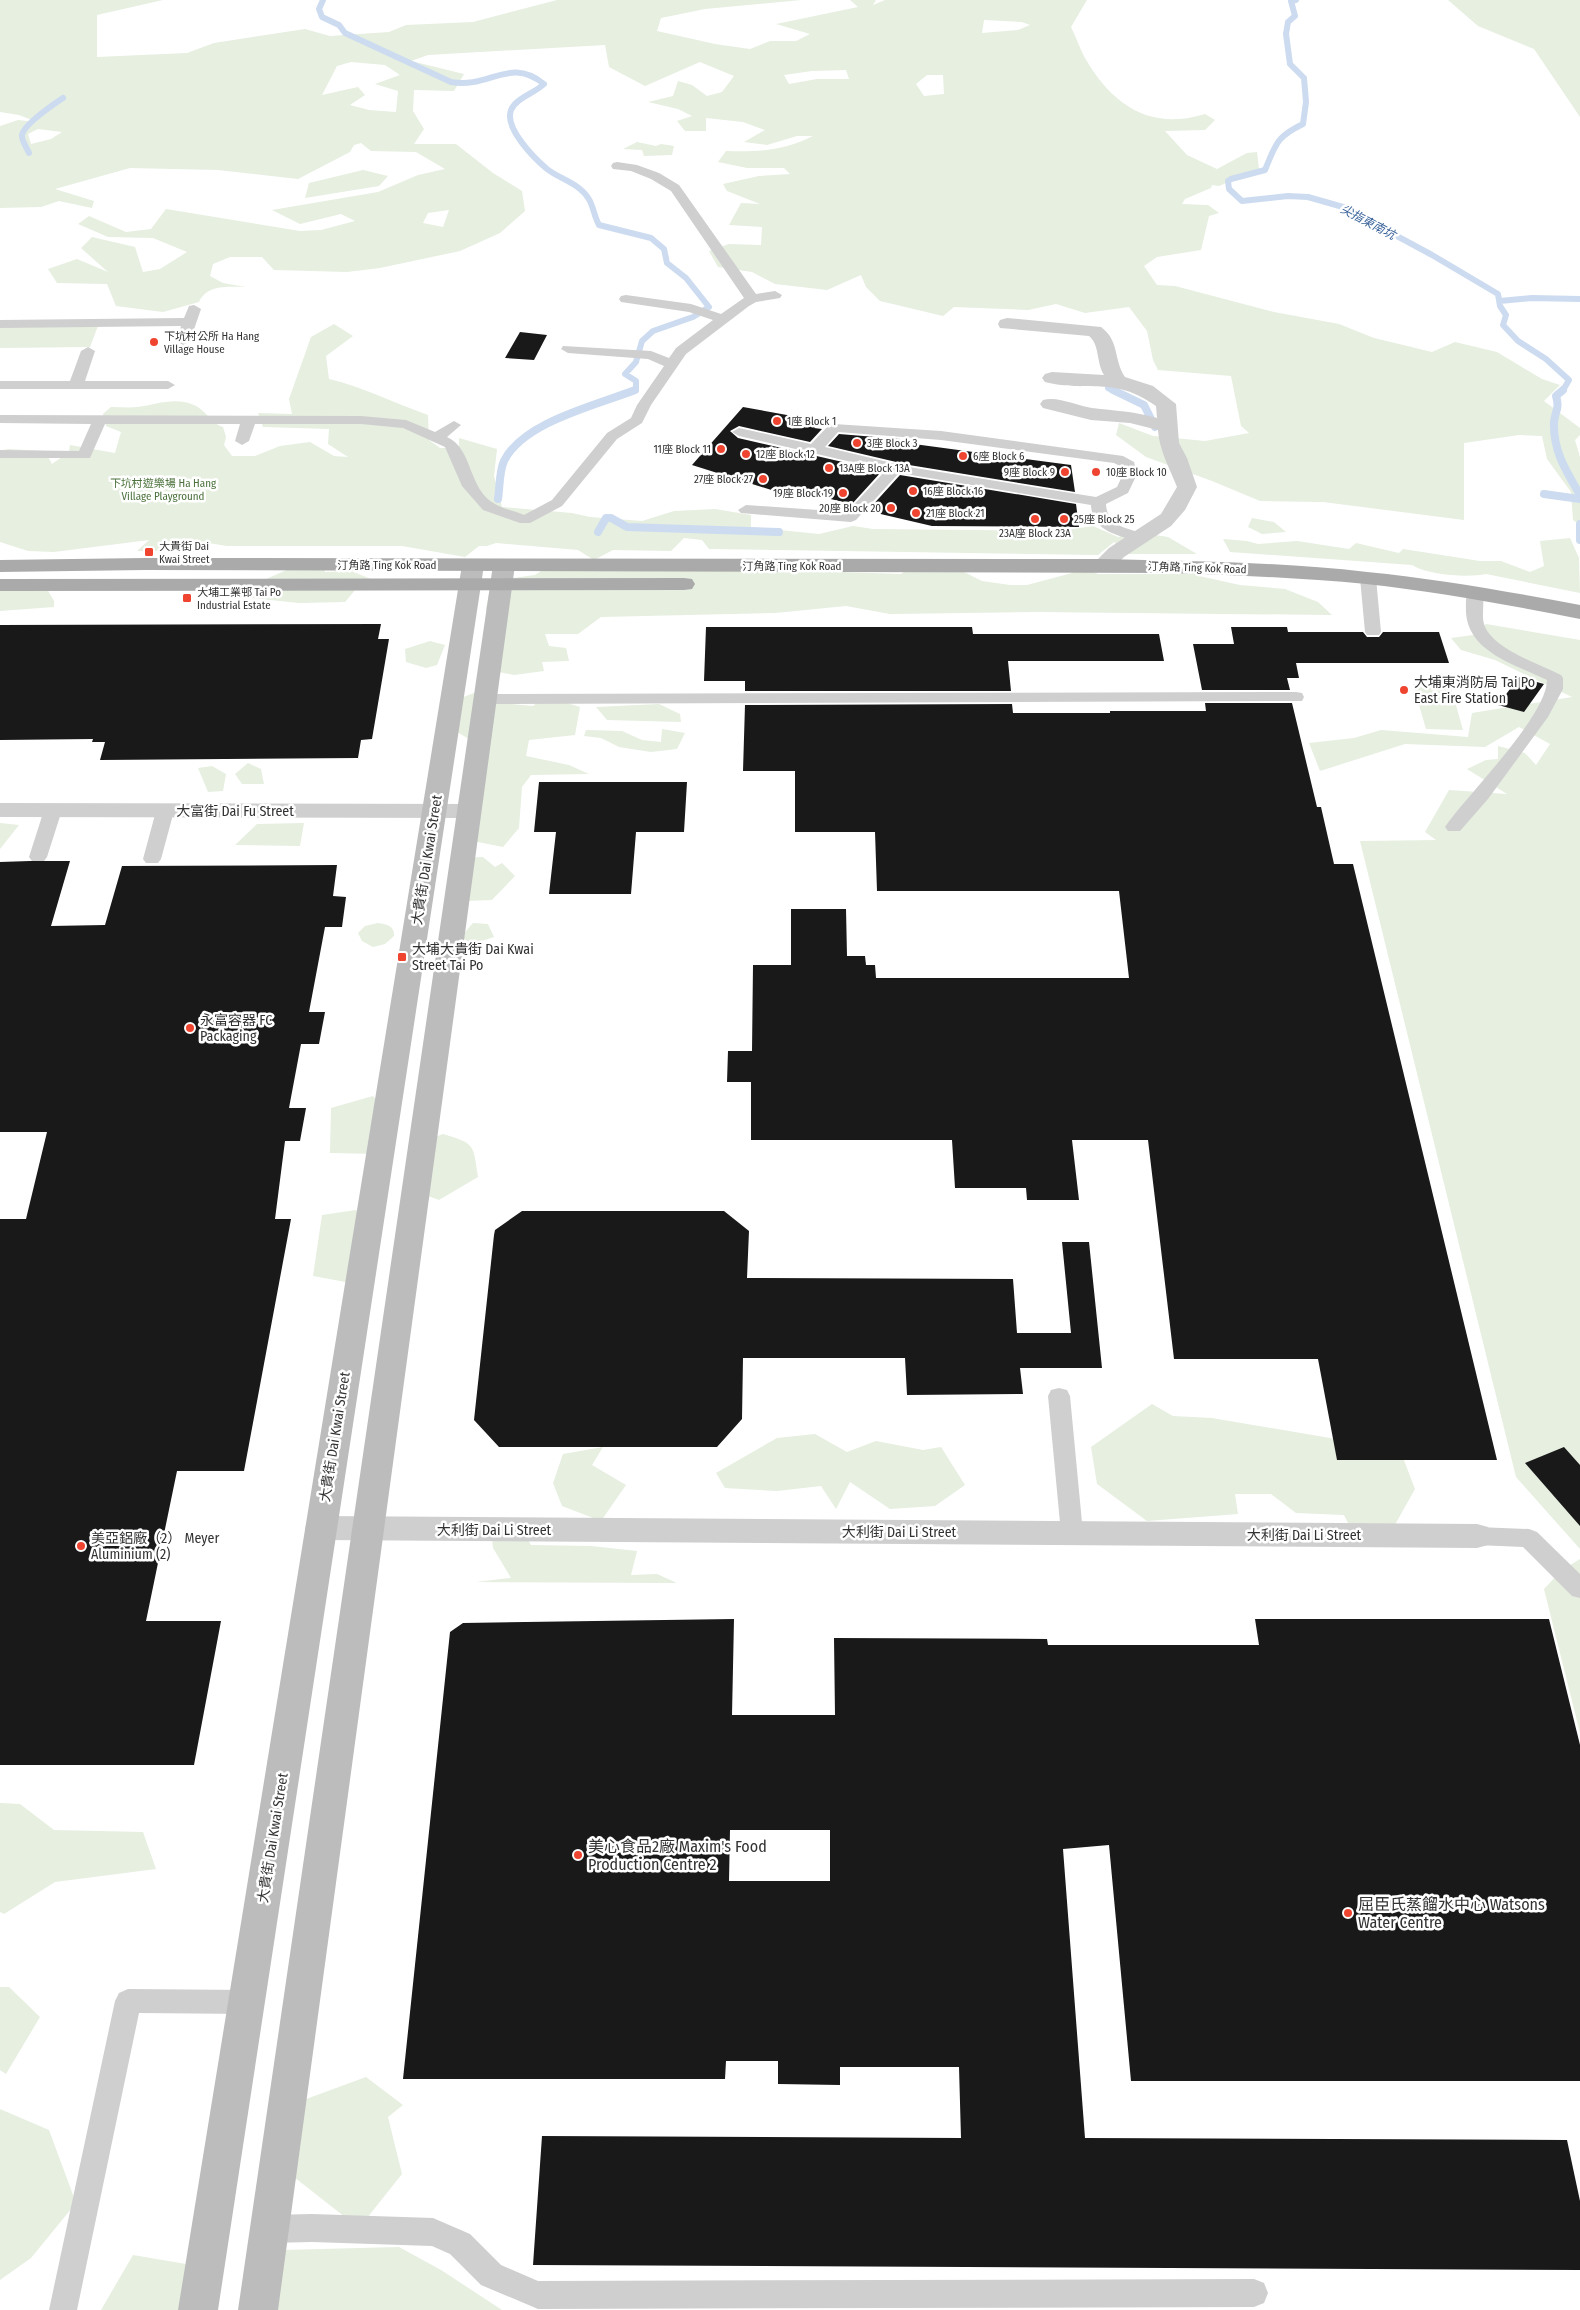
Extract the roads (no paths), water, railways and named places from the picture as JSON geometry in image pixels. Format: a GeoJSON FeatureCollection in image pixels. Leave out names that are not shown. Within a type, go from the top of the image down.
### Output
{"type":"FeatureCollection","features":[{"type":"Feature","properties":{"kind":"main road","name":"汀角路 Ting Kok Road"},"geometry":{"type":"LineString","coordinates":[[0,566],[145,564],[471,575]]}},
{"type":"Feature","properties":{"kind":"main road","name":"汀角路 Ting Kok Road"},"geometry":{"type":"LineString","coordinates":[[502,575],[1103,565],[1259,570],[1474,600],[1580,612]]}},
{"type":"Feature","properties":{"kind":"main road","name":"汀角路 Ting Kok Road"},"geometry":{"type":"LineString","coordinates":[[0,585],[502,575],[1369,585]]}},
{"type":"Feature","properties":{"kind":"main road","name":"汀角路 Ting Kok Road"},"geometry":{"type":"LineString","coordinates":[[1474,600],[1580,625]]}},
{"type":"Feature","properties":{"kind":"street"},"geometry":{"type":"LineString","coordinates":[[1007,324],[1094,332],[1103,338],[1107,346],[1108,364],[1118,381]]}},
{"type":"Feature","properties":{"kind":"street"},"geometry":{"type":"LineString","coordinates":[[1052,378],[1118,381],[1146,390],[1166,404],[1169,443],[1187,487],[1179,506],[1164,522],[1111,556],[1103,565]]}},
{"type":"Feature","properties":{"kind":"street"},"geometry":{"type":"LineString","coordinates":[[1050,404],[1091,414],[1131,417],[1168,428]]}},
{"type":"Feature","properties":{"kind":"street","name":"大貴街 Dai Kwai Street"},"geometry":{"type":"LineString","coordinates":[[198,2310],[248,2002],[471,575]]}},
{"type":"Feature","properties":{"kind":"street"},"geometry":{"type":"LineString","coordinates":[[258,2310],[502,575]]}},
{"type":"Feature","properties":{"kind":"street","name":"大富街 Dai Fu Street"},"geometry":{"type":"LineString","coordinates":[[0,810],[469,811]]}},
{"type":"Feature","properties":{"kind":"street","name":"大利街 Dai Li Street"},"geometry":{"type":"LineString","coordinates":[[321,1528],[1478,1536]]}},
{"type":"Feature","properties":{"kind":"lane"},"geometry":{"type":"LineString","coordinates":[[618,166],[640,170],[675,188],[752,299]]}},
{"type":"Feature","properties":{"kind":"lane"},"geometry":{"type":"LineString","coordinates":[[0,419],[361,420],[406,424],[451,444],[469,486],[488,507],[525,520],[557,503],[612,436],[638,420],[644,405],[681,351],[752,299],[775,295]]}},
{"type":"Feature","properties":{"kind":"lane"},"geometry":{"type":"LineString","coordinates":[[626,299],[701,311],[724,319]]}},
{"type":"Feature","properties":{"kind":"lane"},"geometry":{"type":"LineString","coordinates":[[183,341],[194,308]]}},
{"type":"Feature","properties":{"kind":"lane"},"geometry":{"type":"LineString","coordinates":[[0,324],[189,322]]}},
{"type":"Feature","properties":{"kind":"lane"},"geometry":{"type":"LineString","coordinates":[[568,349],[651,355],[671,364]]}},
{"type":"Feature","properties":{"kind":"lane"},"geometry":{"type":"LineString","coordinates":[[76,385],[88,351]]}},
{"type":"Feature","properties":{"kind":"lane"},"geometry":{"type":"LineString","coordinates":[[0,385],[168,385]]}},
{"type":"Feature","properties":{"kind":"lane"},"geometry":{"type":"LineString","coordinates":[[0,454],[85,455],[100,418]]}},
{"type":"Feature","properties":{"kind":"lane"},"geometry":{"type":"LineString","coordinates":[[242,441],[249,419]]}},
{"type":"Feature","properties":{"kind":"lane"},"geometry":{"type":"LineString","coordinates":[[436,438],[454,425]]}},
{"type":"Feature","properties":{"kind":"lane"},"geometry":{"type":"LineString","coordinates":[[739,432],[816,448],[896,468],[1098,502],[1122,490],[1130,474],[1129,465],[1118,459],[918,432],[834,428],[816,448]]}},
{"type":"Feature","properties":{"kind":"lane"},"geometry":{"type":"LineString","coordinates":[[746,510],[851,517],[896,468]]}},
{"type":"Feature","properties":{"kind":"lane"},"geometry":{"type":"LineString","coordinates":[[1098,502],[1100,520],[1112,528],[1141,537]]}},
{"type":"Feature","properties":{"kind":"lane"},"geometry":{"type":"LineString","coordinates":[[1369,585],[1373,632]]}},
{"type":"Feature","properties":{"kind":"lane"},"geometry":{"type":"LineString","coordinates":[[1454,827],[1482,795],[1540,717],[1555,689],[1555,678],[1494,646],[1481,634],[1474,600]]}},
{"type":"Feature","properties":{"kind":"lane"},"geometry":{"type":"LineString","coordinates":[[485,699],[1296,697]]}},
{"type":"Feature","properties":{"kind":"lane"},"geometry":{"type":"LineString","coordinates":[[38,857],[53,810]]}},
{"type":"Feature","properties":{"kind":"lane"},"geometry":{"type":"LineString","coordinates":[[152,859],[165,811]]}},
{"type":"Feature","properties":{"kind":"lane"},"geometry":{"type":"LineString","coordinates":[[1058,1396],[1072,1533]]}},
{"type":"Feature","properties":{"kind":"lane"},"geometry":{"type":"LineString","coordinates":[[1478,1536],[1529,1538],[1580,1589]]}},
{"type":"Feature","properties":{"kind":"lane"},"geometry":{"type":"LineString","coordinates":[[63,2310],[128,2001],[248,2002]]}},
{"type":"Feature","properties":{"kind":"lane"},"geometry":{"type":"LineString","coordinates":[[269,2229],[312,2228],[433,2232],[460,2244],[491,2275],[538,2295],[1254,2293]]}},
{"type":"Feature","properties":{"kind":"waterway"},"geometry":{"type":"LineString","coordinates":[[323,0],[319,9],[322,17],[339,25],[345,33],[451,82],[465,83],[509,73],[520,73],[532,76],[544,84],[513,106],[510,117],[516,134],[535,158],[547,169],[585,193],[599,225],[651,238],[664,249],[667,263],[686,278],[709,307],[693,317],[653,331],[642,341],[636,362],[625,374],[636,381],[636,390],[632,392]]}},
{"type":"Feature","properties":{"kind":"waterway","name":"尖指東南坑"},"geometry":{"type":"LineString","coordinates":[[1296,0],[1291,1],[1295,16],[1288,22],[1286,34],[1290,64],[1304,78],[1306,102],[1303,124],[1282,137],[1265,170],[1231,179],[1228,181],[1229,189],[1242,201],[1288,196],[1308,197],[1343,207],[1432,255],[1498,294],[1500,306],[1506,315],[1503,325],[1518,341],[1546,359],[1569,380],[1562,392]]}},
{"type":"Feature","properties":{"kind":"waterway"},"geometry":{"type":"LineString","coordinates":[[29,153],[22,139],[24,130],[63,98]]}},
{"type":"Feature","properties":{"kind":"waterway"},"geometry":{"type":"LineString","coordinates":[[1500,301],[1532,298],[1580,299]]}},
{"type":"Feature","properties":{"kind":"waterway"},"geometry":{"type":"LineString","coordinates":[[1108,388],[1116,392]]}},
{"type":"Feature","properties":{"kind":"waterway"},"geometry":{"type":"LineString","coordinates":[[498,499],[502,465],[514,447],[527,436],[544,425],[562,417],[635,390]]}},
{"type":"Feature","properties":{"kind":"waterway"},"geometry":{"type":"LineString","coordinates":[[1113,390],[1144,405],[1155,427]]}},
{"type":"Feature","properties":{"kind":"waterway","name":"尖指東南坑"},"geometry":{"type":"LineString","coordinates":[[1563,390],[1556,396],[1557,407],[1554,432],[1561,460],[1580,495]]}},
{"type":"Feature","properties":{"kind":"waterway"},"geometry":{"type":"LineString","coordinates":[[1544,494],[1580,499]]}},
{"type":"Feature","properties":{"kind":"waterway"},"geometry":{"type":"LineString","coordinates":[[598,532],[606,518],[611,518],[627,527],[779,532]]}},
{"type":"Feature","properties":{"kind":"waterway"},"geometry":{"type":"LineString","coordinates":[[1580,524],[1580,540]]}},
{"type":"Feature","properties":{"kind":"place","name":"下坑村公所 Ha Hang Village House"},"geometry":{"type":"Point","coordinates":[154,342]}},
{"type":"Feature","properties":{"kind":"place","name":"1座 Block 1"},"geometry":{"type":"Point","coordinates":[777,421]}},
{"type":"Feature","properties":{"kind":"place","name":"3座 Block 3"},"geometry":{"type":"Point","coordinates":[857,443]}},
{"type":"Feature","properties":{"kind":"place","name":"11座 Block 11"},"geometry":{"type":"Point","coordinates":[721,449]}},
{"type":"Feature","properties":{"kind":"place","name":"12座 Block 12"},"geometry":{"type":"Point","coordinates":[746,454]}},
{"type":"Feature","properties":{"kind":"place","name":"6座 Block 6"},"geometry":{"type":"Point","coordinates":[963,456]}},
{"type":"Feature","properties":{"kind":"place","name":"13A座 Block 13A"},"geometry":{"type":"Point","coordinates":[829,468]}},
{"type":"Feature","properties":{"kind":"place","name":"9座 Block 9"},"geometry":{"type":"Point","coordinates":[1065,472]}},
{"type":"Feature","properties":{"kind":"place","name":"10座 Block 10"},"geometry":{"type":"Point","coordinates":[1096,472]}},
{"type":"Feature","properties":{"kind":"place","name":"27座 Block 27"},"geometry":{"type":"Point","coordinates":[763,479]}},
{"type":"Feature","properties":{"kind":"place","name":"16座 Block 16"},"geometry":{"type":"Point","coordinates":[913,491]}},
{"type":"Feature","properties":{"kind":"place","name":"19座 Block 19"},"geometry":{"type":"Point","coordinates":[843,493]}},
{"type":"Feature","properties":{"kind":"place","name":"20座 Block 20"},"geometry":{"type":"Point","coordinates":[891,508]}},
{"type":"Feature","properties":{"kind":"place","name":"21座 Block 21"},"geometry":{"type":"Point","coordinates":[916,513]}},
{"type":"Feature","properties":{"kind":"place","name":"23A座 Block 23A"},"geometry":{"type":"Point","coordinates":[1035,519]}},
{"type":"Feature","properties":{"kind":"place","name":"25座 Block 25"},"geometry":{"type":"Point","coordinates":[1064,519]}},
{"type":"Feature","properties":{"kind":"place","name":"大貴街 Dai Kwai Street"},"geometry":{"type":"Point","coordinates":[149,552]}},
{"type":"Feature","properties":{"kind":"place","name":"大埔工業邨 Tai Po Industrial Estate"},"geometry":{"type":"Point","coordinates":[187,598]}},
{"type":"Feature","properties":{"kind":"place","name":"大埔東消防局 Tai Po East Fire Station"},"geometry":{"type":"Point","coordinates":[1404,690]}},
{"type":"Feature","properties":{"kind":"place","name":"大埔大貴街 Dai Kwai Street Tai Po"},"geometry":{"type":"Point","coordinates":[402,957]}},
{"type":"Feature","properties":{"kind":"place","name":"永富容器 FC Packaging"},"geometry":{"type":"Point","coordinates":[190,1028]}},
{"type":"Feature","properties":{"kind":"place","name":"美亞鋁廠（2） Meyer Aluminium (2)"},"geometry":{"type":"Point","coordinates":[81,1546]}},
{"type":"Feature","properties":{"kind":"place","name":"美心食品2廠 Maxim's Food Production Centre 2"},"geometry":{"type":"Point","coordinates":[578,1855]}},
{"type":"Feature","properties":{"kind":"place","name":"屈臣氏蒸餾水中心 Watsons Water Centre"},"geometry":{"type":"Point","coordinates":[1348,1913]}},
{"type":"Feature","properties":{"kind":"park label","name":"下坑村遊樂場 Ha Hang Village Playground"},"geometry":{"type":"Point","coordinates":[163,489]}}]}
